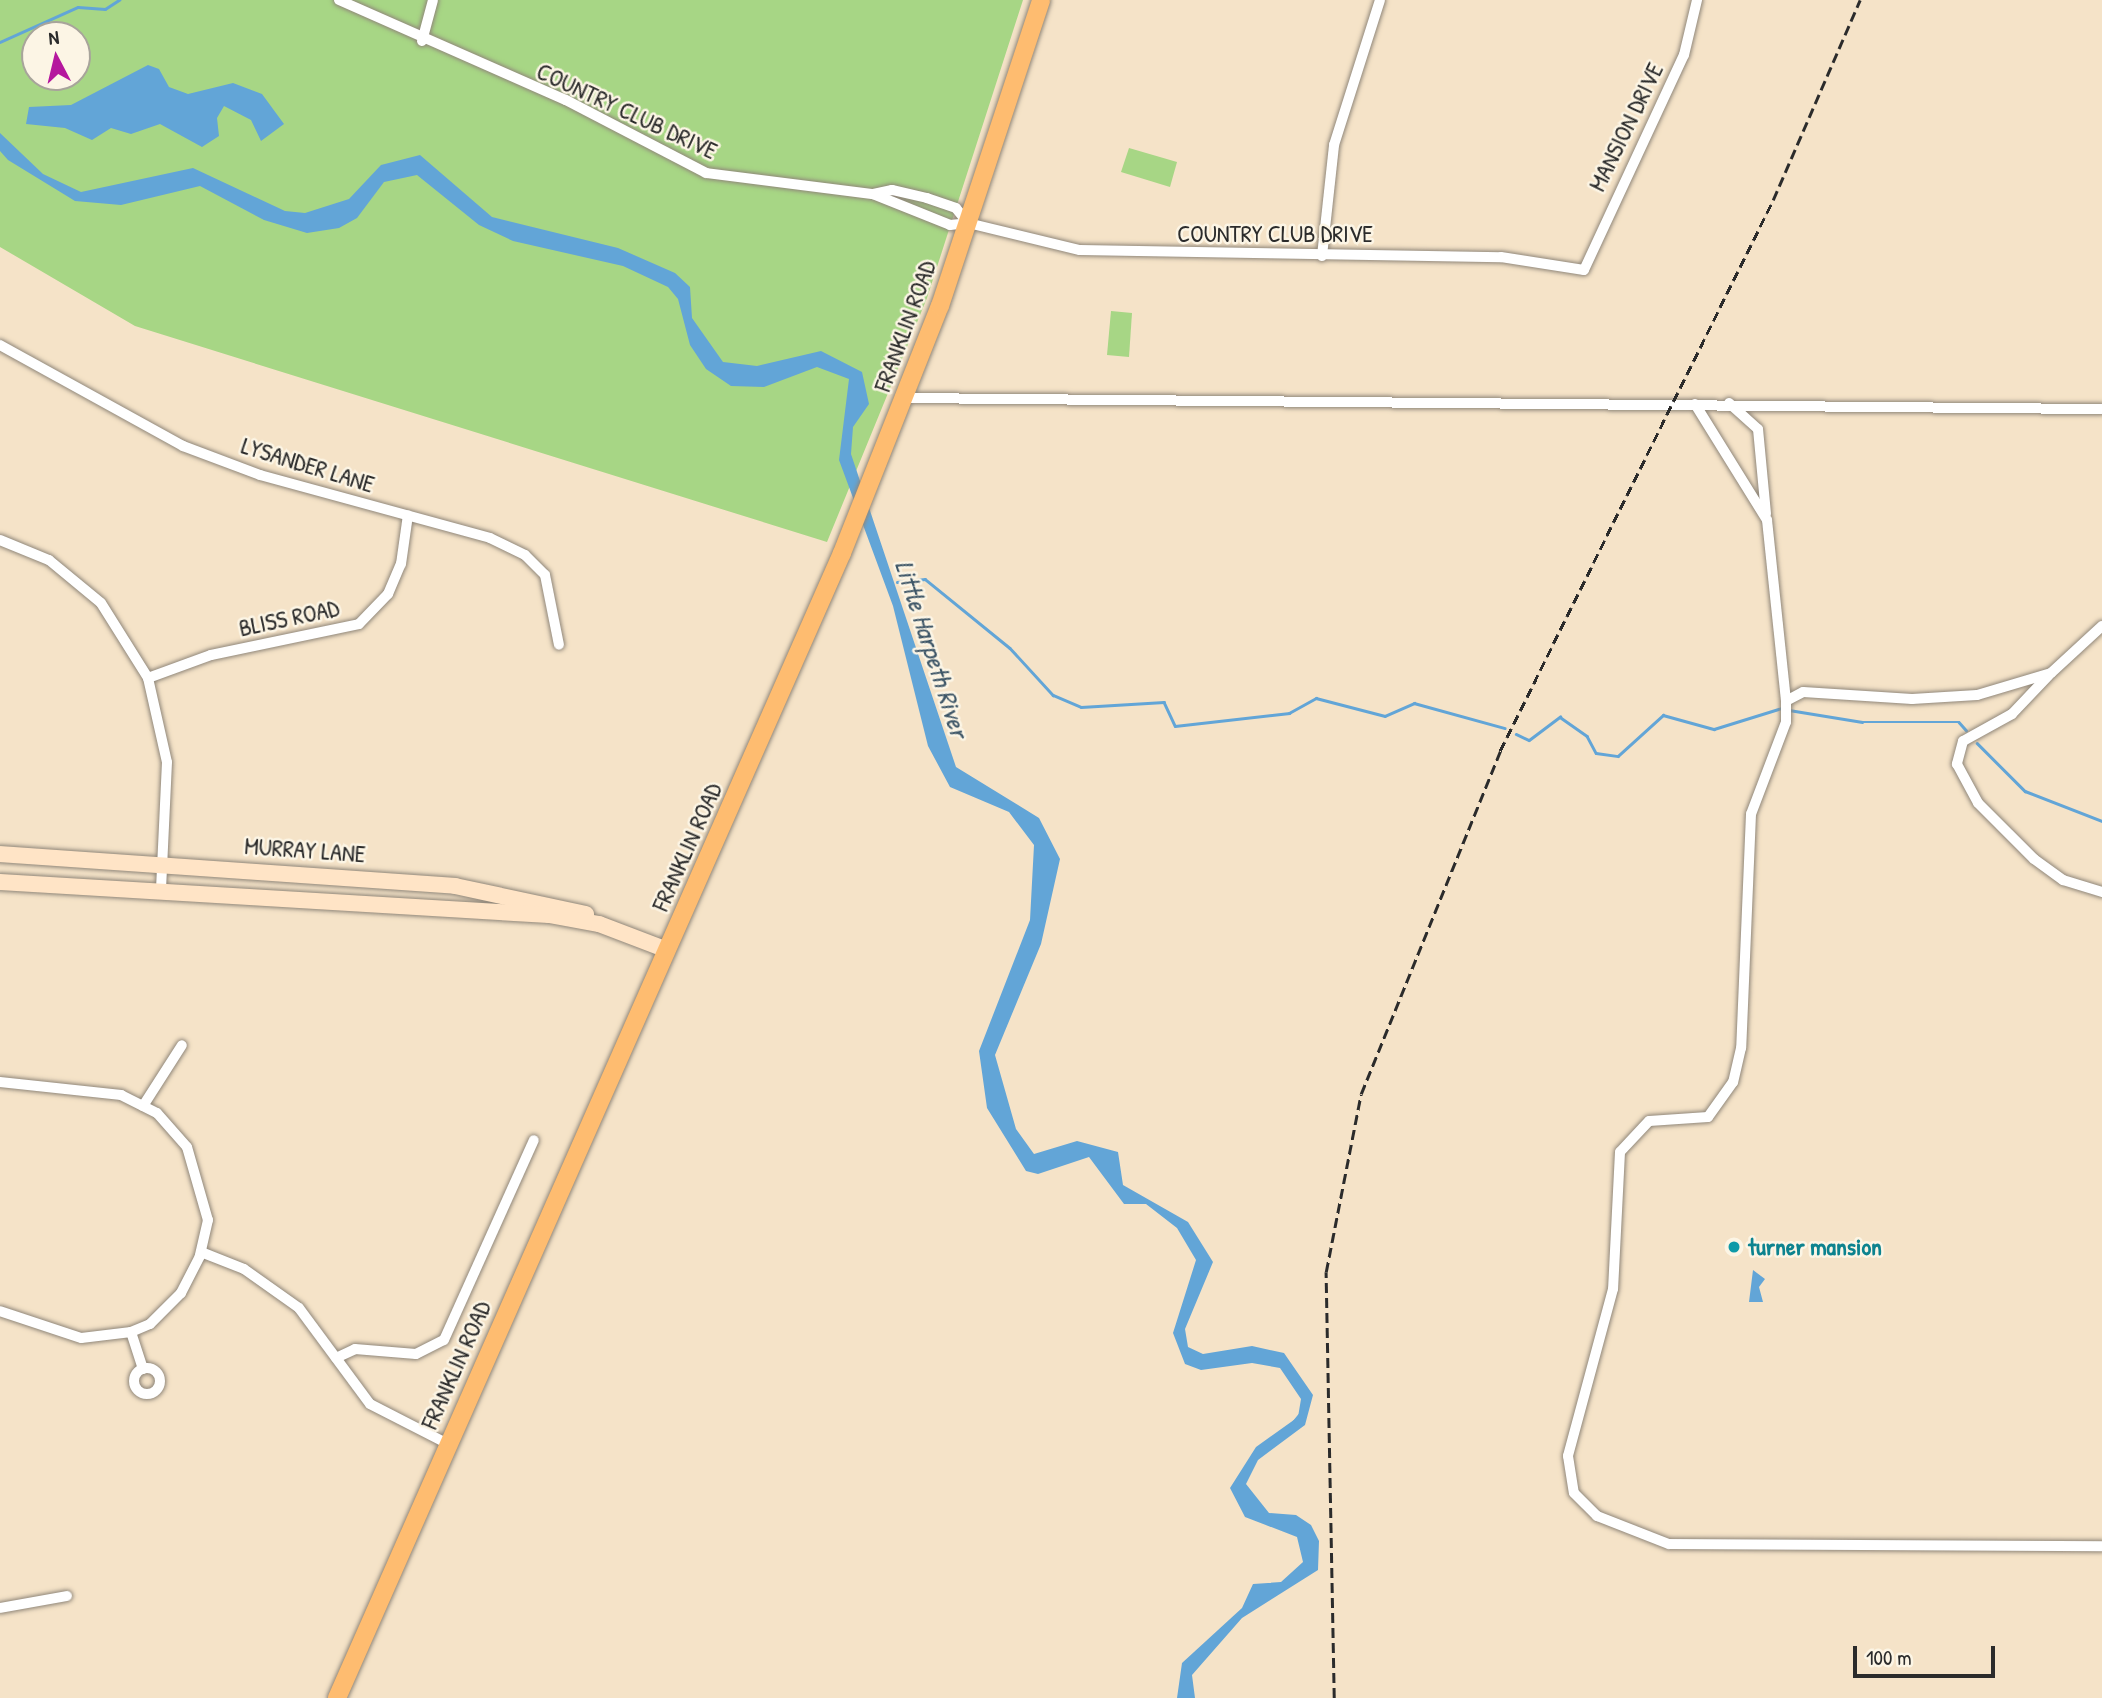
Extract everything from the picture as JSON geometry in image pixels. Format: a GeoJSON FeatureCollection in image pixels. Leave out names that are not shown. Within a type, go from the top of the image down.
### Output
{"type":"FeatureCollection","features":[{"type":"Feature","properties":{"kind":"main road","name":"FRANKLIN ROAD"},"geometry":{"type":"LineString","coordinates":[[337,1698],[887,447],[968,223],[1041,0]]}},
{"type":"Feature","properties":{"kind":"main road","name":"MURRAY LANE"},"geometry":{"type":"LineString","coordinates":[[0,854],[158,863],[512,893],[583,912],[599,924]]}},
{"type":"Feature","properties":{"kind":"main road","name":"MURRAY LANE"},"geometry":{"type":"LineString","coordinates":[[0,882],[549,915],[599,924],[667,950]]}},
{"type":"Feature","properties":{"kind":"street","name":"COUNTRY CLUB DRIVE"},"geometry":{"type":"LineString","coordinates":[[339,0],[422,41],[566,100],[706,173],[873,194],[950,225],[968,223],[1048,246],[1110,253],[1510,257],[1584,270]]}},
{"type":"Feature","properties":{"kind":"street"},"geometry":{"type":"LineString","coordinates":[[422,41],[433,0]]}},
{"type":"Feature","properties":{"kind":"street"},"geometry":{"type":"LineString","coordinates":[[1322,257],[1335,145],[1380,0]]}},
{"type":"Feature","properties":{"kind":"street","name":"MANSION DRIVE"},"geometry":{"type":"LineString","coordinates":[[1584,270],[1684,55],[1697,0]]}},
{"type":"Feature","properties":{"kind":"street","name":"COUNTRY CLUB DRIVE"},"geometry":{"type":"LineString","coordinates":[[873,194],[892,190],[927,198],[956,208],[968,223]]}},
{"type":"Feature","properties":{"kind":"street","name":"LYSANDER LANE"},"geometry":{"type":"LineString","coordinates":[[0,345],[183,446],[408,515],[526,555],[545,576],[559,645]]}},
{"type":"Feature","properties":{"kind":"street"},"geometry":{"type":"LineString","coordinates":[[905,398],[1730,403],[2102,410]]}},
{"type":"Feature","properties":{"kind":"street"},"geometry":{"type":"LineString","coordinates":[[1730,403],[1758,429],[1786,701],[1786,722],[1751,814],[1741,1048],[1733,1082],[1708,1117],[1649,1121],[1620,1152],[1614,1289],[1570,1437],[1574,1493],[1597,1516],[1630,1534],[1688,1547],[2102,1546]]}},
{"type":"Feature","properties":{"kind":"street"},"geometry":{"type":"LineString","coordinates":[[1695,404],[1767,520]]}},
{"type":"Feature","properties":{"kind":"street","name":"BLISS ROAD"},"geometry":{"type":"LineString","coordinates":[[148,678],[211,655],[359,624],[388,594],[401,564],[408,515]]}},
{"type":"Feature","properties":{"kind":"street"},"geometry":{"type":"LineString","coordinates":[[0,540],[49,560],[101,603],[148,678],[167,762],[158,863],[162,891]]}},
{"type":"Feature","properties":{"kind":"street"},"geometry":{"type":"LineString","coordinates":[[2102,626],[2012,714],[1963,741],[1957,764],[1978,803],[2034,859],[2063,880],[2102,892]]}},
{"type":"Feature","properties":{"kind":"street"},"geometry":{"type":"LineString","coordinates":[[1786,701],[1803,692],[1912,699],[1977,695],[2051,673]]}},
{"type":"Feature","properties":{"kind":"street"},"geometry":{"type":"LineString","coordinates":[[143,1106],[182,1045]]}},
{"type":"Feature","properties":{"kind":"street"},"geometry":{"type":"LineString","coordinates":[[0,1082],[121,1095],[143,1106],[187,1147],[199,1175],[208,1220],[201,1252],[181,1293],[150,1324],[131,1332],[81,1338],[0,1311]]}},
{"type":"Feature","properties":{"kind":"street"},"geometry":{"type":"LineString","coordinates":[[336,1358],[355,1349],[416,1354],[443,1340],[534,1140]]}},
{"type":"Feature","properties":{"kind":"street"},"geometry":{"type":"LineString","coordinates":[[201,1252],[244,1269],[299,1308],[370,1405],[448,1444]]}},
{"type":"Feature","properties":{"kind":"street"},"geometry":{"type":"LineString","coordinates":[[131,1332],[143,1369]]}},
{"type":"Feature","properties":{"kind":"street"},"geometry":{"type":"LineString","coordinates":[[0,1608],[67,1596]]}},
{"type":"Feature","properties":{"kind":"green space"},"geometry":{"type":"Polygon","coordinates":[[[0,0],[1023,0],[927,298],[827,542],[135,326],[0,247],[0,0]]]}},
{"type":"Feature","properties":{"kind":"green space"},"geometry":{"type":"Polygon","coordinates":[[[1129,148],[1177,162],[1170,187],[1121,172],[1129,148]]]}},
{"type":"Feature","properties":{"kind":"green space"},"geometry":{"type":"Polygon","coordinates":[[[1111,311],[1132,313],[1129,357],[1107,355],[1111,311]]]}},
{"type":"Feature","properties":{"kind":"water"},"geometry":{"type":"Polygon","coordinates":[[[148,65],[159,69],[169,87],[188,94],[233,83],[262,94],[284,124],[261,141],[251,120],[224,106],[217,118],[219,136],[202,147],[160,124],[131,134],[111,128],[92,140],[65,128],[26,124],[29,107],[71,105],[148,65]]]}},
{"type":"Feature","properties":{"kind":"water"},"geometry":{"type":"Polygon","coordinates":[[[0,133],[43,174],[81,192],[193,168],[285,211],[305,213],[349,199],[381,165],[420,155],[492,217],[618,248],[675,273],[690,287],[692,318],[723,362],[757,366],[821,351],[862,372],[869,404],[853,427],[851,454],[956,767],[1039,818],[1060,859],[1041,944],[995,1055],[1016,1129],[1034,1154],[1077,1141],[1118,1152],[1123,1185],[1188,1222],[1213,1262],[1185,1329],[1188,1347],[1203,1354],[1252,1346],[1284,1353],[1313,1395],[1305,1425],[1258,1460],[1246,1484],[1269,1513],[1296,1515],[1311,1525],[1319,1541],[1318,1570],[1242,1618],[1192,1675],[1195,1698],[1177,1698],[1182,1663],[1242,1608],[1253,1584],[1281,1582],[1303,1562],[1297,1537],[1245,1517],[1230,1488],[1256,1447],[1298,1417],[1301,1399],[1280,1368],[1252,1363],[1201,1370],[1185,1364],[1173,1333],[1196,1260],[1177,1228],[1146,1204],[1124,1204],[1089,1157],[1038,1174],[1026,1171],[987,1108],[979,1051],[1030,920],[1034,845],[1009,812],[950,787],[928,746],[893,606],[839,460],[849,379],[817,367],[764,387],[731,386],[706,369],[690,345],[678,299],[668,287],[623,266],[513,241],[479,225],[417,175],[384,182],[357,218],[339,228],[307,233],[264,220],[200,186],[121,205],[75,201],[8,160],[0,151],[0,133]]]}},
{"type":"Feature","properties":{"kind":"water"},"geometry":{"type":"Polygon","coordinates":[[[1753,1270],[1765,1279],[1759,1287],[1763,1302],[1749,1302],[1753,1270]]]}},
{"type":"Feature","properties":{"kind":"waterway"},"geometry":{"type":"LineString","coordinates":[[0,42],[78,7],[105,9],[119,0]]}},
{"type":"Feature","properties":{"kind":"waterway"},"geometry":{"type":"LineString","coordinates":[[897,582],[925,579],[1010,648],[1053,695],[1081,707],[1164,702],[1175,726],[1289,713],[1316,698],[1385,716],[1414,703],[1505,728]]}},
{"type":"Feature","properties":{"kind":"waterway"},"geometry":{"type":"LineString","coordinates":[[1516,734],[1529,740],[1560,717],[1587,736],[1596,753],[1618,756],[1663,715],[1714,729],[1782,708]]}},
{"type":"Feature","properties":{"kind":"waterway"},"geometry":{"type":"LineString","coordinates":[[1789,710],[1862,722],[1959,722],[1966,730]]}},
{"type":"Feature","properties":{"kind":"waterway"},"geometry":{"type":"LineString","coordinates":[[1977,743],[2025,791],[2102,821]]}},
{"type":"Feature","properties":{"kind":"waterway","name":"Little Harpeth River"},"geometry":{"type":"LineString","coordinates":[[1290,1426],[1299,1415]]}},
{"type":"Feature","properties":{"kind":"railway"},"geometry":{"type":"LineString","coordinates":[[1334,1698],[1326,1272],[1361,1094],[1500,751],[1773,200],[1860,0]]}},
{"type":"Feature","properties":{"kind":"place","name":"turner mansion"},"geometry":{"type":"Point","coordinates":[1734,1247]}}]}
